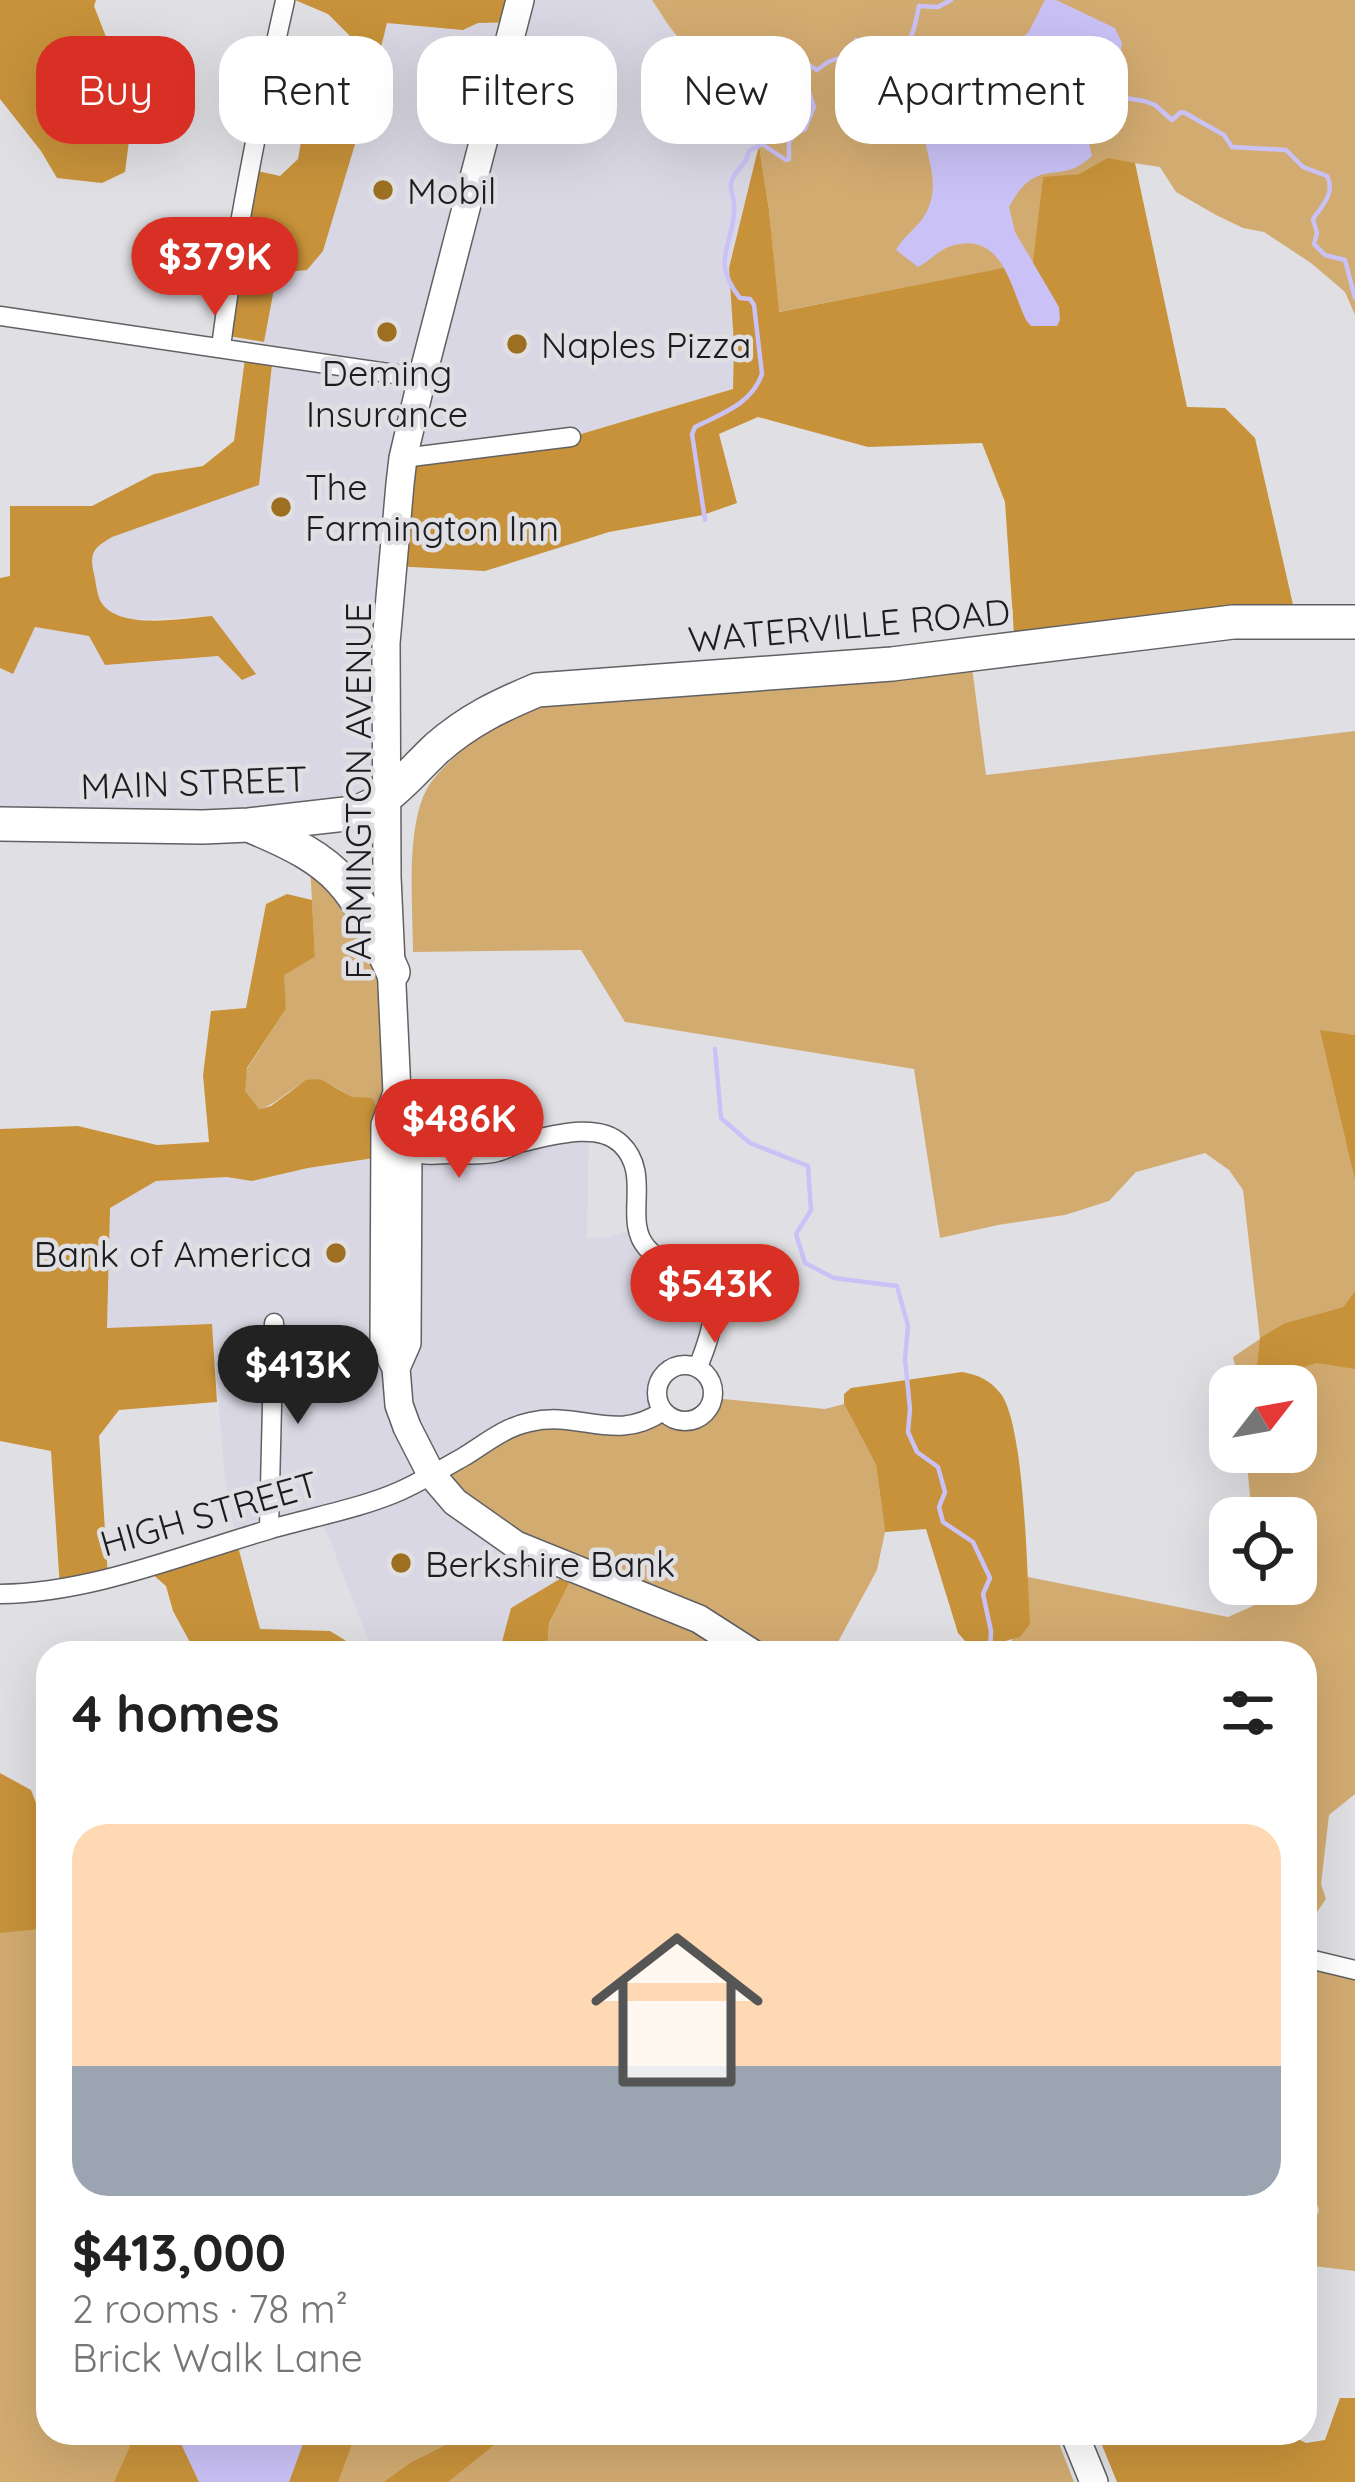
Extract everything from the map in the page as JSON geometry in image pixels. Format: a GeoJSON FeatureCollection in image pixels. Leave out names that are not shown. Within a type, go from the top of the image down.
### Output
{"type":"FeatureCollection","features":[{"type":"Feature","properties":{"kind":"highway","name":"WATERVILLE ROAD"},"geometry":{"type":"LineString","coordinates":[[386,798],[439,746],[484,712],[537,690],[892,664],[1233,622],[1355,622]]}},
{"type":"Feature","properties":{"kind":"highway","name":"MAIN STREET"},"geometry":{"type":"LineString","coordinates":[[0,824],[249,825],[354,813],[386,798]]}},
{"type":"Feature","properties":{"kind":"highway"},"geometry":{"type":"LineString","coordinates":[[249,825],[315,856],[339,875],[360,903],[393,972]]}},
{"type":"Feature","properties":{"kind":"main road","name":"FARMINGTON AVENUE"},"geometry":{"type":"LineString","coordinates":[[396,1368],[407,1342],[408,1143],[406,1114],[397,1094],[387,877],[386,643],[403,458],[520,0]]}},
{"type":"Feature","properties":{"kind":"main road","name":"FARMINGTON AVENUE"},"geometry":{"type":"LineString","coordinates":[[397,1094],[385,1125],[384,1345],[396,1368],[399,1405],[431,1474],[455,1502],[516,1545],[699,1619],[733,1641]]}},
{"type":"Feature","properties":{"kind":"main road"},"geometry":{"type":"LineString","coordinates":[[1079,2445],[1094,2482]]}},
{"type":"Feature","properties":{"kind":"street"},"geometry":{"type":"LineString","coordinates":[[221,347],[253,142],[285,1]]}},
{"type":"Feature","properties":{"kind":"street"},"geometry":{"type":"LineString","coordinates":[[0,316],[422,378]]}},
{"type":"Feature","properties":{"kind":"street"},"geometry":{"type":"LineString","coordinates":[[403,458],[571,437]]}},
{"type":"Feature","properties":{"kind":"street"},"geometry":{"type":"LineString","coordinates":[[408,1143],[423,1154],[496,1153],[518,1143],[595,1132],[614,1138],[635,1166],[637,1228],[643,1244],[670,1265],[697,1275],[714,1306],[711,1333],[698,1367]]}},
{"type":"Feature","properties":{"kind":"street"},"geometry":{"type":"LineString","coordinates":[[268,1529],[274,1323]]}},
{"type":"Feature","properties":{"kind":"street"},"geometry":{"type":"LineString","coordinates":[[679,1365],[698,1367],[711,1380],[713,1398],[697,1419],[678,1421],[663,1411],[657,1393],[663,1375],[679,1365]]}},
{"type":"Feature","properties":{"kind":"street","name":"HIGH STREET"},"geometry":{"type":"LineString","coordinates":[[0,1594],[60,1589],[387,1496],[530,1421],[553,1419],[620,1428],[641,1424],[663,1411]]}},
{"type":"Feature","properties":{"kind":"street"},"geometry":{"type":"LineString","coordinates":[[1317,1961],[1355,1970]]}},
{"type":"Feature","properties":{"kind":"shaded area"},"geometry":{"type":"Polygon","coordinates":[[[0,0],[96,0],[106,36],[36,36],[36,144],[129,144],[125,172],[102,183],[57,178],[0,99],[0,0]]]}},
{"type":"Feature","properties":{"kind":"shaded area"},"geometry":{"type":"Polygon","coordinates":[[[295,0],[520,0],[515,22],[478,23],[463,30],[387,23],[384,36],[350,36],[328,14],[295,0]]]}},
{"type":"Feature","properties":{"kind":"shaded area"},"geometry":{"type":"Polygon","coordinates":[[[520,0],[652,0],[677,36],[641,36],[641,144],[759,145],[729,268],[734,389],[571,437],[403,458],[386,798],[370,808],[0,824],[0,668],[13,674],[35,627],[89,636],[106,665],[218,656],[242,680],[255,674],[211,616],[127,620],[111,614],[99,600],[90,558],[94,547],[259,485],[272,355],[264,342],[277,273],[307,270],[353,144],[393,144],[393,36],[384,36],[387,22],[463,30],[478,23],[514,22],[520,0]]]}},
{"type":"Feature","properties":{"kind":"shaded area"},"geometry":{"type":"Polygon","coordinates":[[[652,0],[1355,0],[1355,315],[1345,292],[1264,232],[1243,228],[1176,192],[1160,167],[1108,159],[1079,174],[1043,178],[1034,262],[778,312],[758,144],[811,144],[811,36],[677,36],[652,0]]]}},
{"type":"Feature","properties":{"kind":"shaded area"},"geometry":{"type":"Polygon","coordinates":[[[1045,0],[1056,0],[1115,28],[1119,36],[1024,36],[1045,0]]]}},
{"type":"Feature","properties":{"kind":"shaded area"},"geometry":{"type":"Polygon","coordinates":[[[301,144],[355,144],[323,251],[307,270],[277,273],[264,342],[223,335],[249,169],[280,176],[298,159],[301,144]]]}},
{"type":"Feature","properties":{"kind":"shaded area"},"geometry":{"type":"Polygon","coordinates":[[[925,144],[1089,144],[1092,156],[1069,170],[1030,181],[1009,207],[1015,232],[1059,307],[1057,326],[1031,326],[1002,264],[982,246],[951,246],[918,267],[896,250],[923,218],[931,201],[925,144]]]}},
{"type":"Feature","properties":{"kind":"shaded area"},"geometry":{"type":"Polygon","coordinates":[[[759,145],[779,312],[1033,262],[1043,177],[1079,174],[1108,158],[1135,163],[1187,407],[1225,408],[1255,438],[1297,622],[1015,649],[1005,502],[982,443],[868,447],[758,417],[719,434],[737,503],[703,515],[609,532],[485,571],[393,566],[403,458],[571,437],[733,389],[729,268],[759,145]]]}},
{"type":"Feature","properties":{"kind":"shaded area"},"geometry":{"type":"Polygon","coordinates":[[[246,351],[273,355],[259,485],[112,537],[97,548],[92,561],[100,599],[110,611],[152,621],[212,616],[256,674],[242,680],[218,656],[105,665],[89,636],[35,627],[13,674],[0,668],[0,578],[10,576],[10,506],[92,506],[154,474],[203,466],[234,441],[246,351]]]}},
{"type":"Feature","properties":{"kind":"shaded area"},"geometry":{"type":"Polygon","coordinates":[[[972,667],[986,775],[1355,731],[1355,1035],[1321,1031],[1355,1181],[1355,1291],[1343,1307],[1285,1323],[1355,1313],[1355,1794],[1329,1815],[1321,1884],[1326,1899],[1317,1912],[1317,1641],[1012,1641],[1028,1577],[1228,1617],[1255,1605],[1317,1605],[1317,1497],[1250,1497],[1248,1473],[1317,1473],[1317,1365],[1235,1365],[1233,1357],[1260,1339],[1243,1190],[1229,1170],[1205,1153],[1136,1172],[1109,1201],[1065,1215],[940,1238],[914,1069],[625,1022],[581,950],[413,952],[416,823],[428,787],[483,732],[530,706],[564,698],[972,667]]]}},
{"type":"Feature","properties":{"kind":"shaded area"},"geometry":{"type":"Polygon","coordinates":[[[310,864],[393,972],[385,1125],[345,1093],[322,1082],[301,1084],[259,1109],[244,1091],[247,1069],[286,1009],[283,975],[315,957],[310,864]]]}},
{"type":"Feature","properties":{"kind":"shaded area"},"geometry":{"type":"Polygon","coordinates":[[[287,894],[312,900],[315,957],[284,975],[286,1009],[247,1068],[245,1091],[259,1109],[271,1106],[306,1080],[322,1080],[352,1097],[372,1098],[385,1125],[374,1158],[252,1181],[227,1177],[156,1181],[110,1208],[107,1328],[212,1324],[217,1402],[119,1410],[99,1436],[108,1578],[60,1589],[51,1451],[0,1441],[0,1129],[78,1126],[157,1145],[209,1142],[203,1075],[211,1011],[246,1008],[266,904],[287,894]]]}},
{"type":"Feature","properties":{"kind":"shaded area"},"geometry":{"type":"Polygon","coordinates":[[[1320,1030],[1355,1035],[1355,1181],[1320,1030]]]}},
{"type":"Feature","properties":{"kind":"shaded area"},"geometry":{"type":"Polygon","coordinates":[[[589,1132],[587,1237],[606,1238],[637,1228],[643,1244],[688,1270],[714,1306],[698,1367],[679,1365],[663,1375],[657,1393],[663,1411],[575,1570],[511,1608],[502,1641],[368,1641],[328,1535],[315,1517],[236,1539],[225,1480],[212,1325],[107,1329],[110,1208],[156,1181],[227,1177],[252,1181],[374,1158],[408,1143],[518,1143],[589,1132]]]}},
{"type":"Feature","properties":{"kind":"shaded area"},"geometry":{"type":"Polygon","coordinates":[[[1355,1291],[1355,1369],[1317,1363],[1257,1365],[1260,1338],[1285,1323],[1343,1307],[1355,1291]]]}},
{"type":"Feature","properties":{"kind":"shaded area"},"geometry":{"type":"Polygon","coordinates":[[[962,1372],[979,1377],[1001,1394],[1015,1437],[1023,1503],[1030,1624],[1020,1637],[965,1641],[958,1633],[926,1529],[885,1532],[876,1465],[844,1404],[844,1394],[851,1388],[962,1372]]]}},
{"type":"Feature","properties":{"kind":"shaded area"},"geometry":{"type":"Polygon","coordinates":[[[713,1398],[825,1409],[844,1404],[876,1465],[885,1532],[877,1570],[839,1641],[548,1641],[549,1625],[574,1569],[431,1474],[506,1430],[604,1425],[663,1411],[685,1421],[704,1413],[713,1398]]]}},
{"type":"Feature","properties":{"kind":"shaded area"},"geometry":{"type":"Polygon","coordinates":[[[236,1539],[260,1629],[330,1631],[346,1641],[189,1641],[166,1586],[144,1567],[236,1539]]]}},
{"type":"Feature","properties":{"kind":"shaded area"},"geometry":{"type":"Polygon","coordinates":[[[575,1570],[549,1624],[548,1641],[502,1641],[511,1608],[575,1570]]]}},
{"type":"Feature","properties":{"kind":"shaded area"},"geometry":{"type":"Polygon","coordinates":[[[0,1773],[31,1790],[36,1803],[36,1929],[0,1933],[0,1773]]]}},
{"type":"Feature","properties":{"kind":"shaded area"},"geometry":{"type":"Polygon","coordinates":[[[36,1920],[36,2445],[1060,2445],[1074,2482],[0,2482],[0,1925],[36,1920]]]}},
{"type":"Feature","properties":{"kind":"shaded area"},"geometry":{"type":"Polygon","coordinates":[[[1317,1960],[1355,1970],[1355,2271],[1317,2266],[1317,1960]]]}},
{"type":"Feature","properties":{"kind":"shaded area"},"geometry":{"type":"Polygon","coordinates":[[[1340,2398],[1355,2398],[1355,2482],[1117,2482],[1102,2445],[1317,2445],[1325,2440],[1340,2398]]]}},
{"type":"Feature","properties":{"kind":"shaded area"},"geometry":{"type":"Polygon","coordinates":[[[131,2445],[182,2445],[199,2482],[114,2482],[131,2445]]]}},
{"type":"Feature","properties":{"kind":"shaded area"},"geometry":{"type":"Polygon","coordinates":[[[182,2445],[303,2445],[289,2482],[199,2482],[182,2445]]]}},
{"type":"Feature","properties":{"kind":"shaded area"},"geometry":{"type":"Polygon","coordinates":[[[303,2445],[352,2445],[338,2482],[289,2482],[303,2445]]]}},
{"type":"Feature","properties":{"kind":"shaded area"},"geometry":{"type":"Polygon","coordinates":[[[446,2445],[494,2445],[448,2482],[384,2482],[446,2445]]]}},
{"type":"Feature","properties":{"kind":"waterway"},"geometry":{"type":"LineString","coordinates":[[705,520],[692,434],[695,427],[743,401],[762,374],[754,305],[740,298],[726,272],[734,218],[732,179],[749,151],[762,144],[789,159],[792,139],[780,103],[783,92],[790,91],[803,103],[801,131],[814,107],[808,89],[793,77],[796,64],[804,62],[817,70],[845,56],[856,40],[873,49],[868,70],[872,72],[888,61],[892,49],[909,39],[919,6],[938,7],[951,0]]}},
{"type":"Feature","properties":{"kind":"waterway"},"geometry":{"type":"LineString","coordinates":[[1128,98],[1155,105],[1172,120],[1185,113],[1224,135],[1232,147],[1286,150],[1303,167],[1327,176],[1329,193],[1313,219],[1314,244],[1325,255],[1345,260],[1355,298]]}},
{"type":"Feature","properties":{"kind":"waterway"},"geometry":{"type":"LineString","coordinates":[[715,1049],[721,1118],[750,1143],[808,1166],[811,1210],[796,1234],[805,1263],[834,1278],[897,1286],[908,1326],[908,1432],[917,1452],[938,1467],[945,1492],[939,1507],[943,1522],[973,1542],[990,1578],[983,1594],[991,1641]]}},
{"type":"Feature","properties":{"kind":"place","name":"Mobil"},"geometry":{"type":"Point","coordinates":[383,190]}},
{"type":"Feature","properties":{"kind":"place","name":"Deming Insurance"},"geometry":{"type":"Point","coordinates":[387,332]}},
{"type":"Feature","properties":{"kind":"place","name":"Naples Pizza"},"geometry":{"type":"Point","coordinates":[517,344]}},
{"type":"Feature","properties":{"kind":"place","name":"The Farmington Inn"},"geometry":{"type":"Point","coordinates":[281,507]}},
{"type":"Feature","properties":{"kind":"place","name":"Bank of America"},"geometry":{"type":"Point","coordinates":[336,1253]}},
{"type":"Feature","properties":{"kind":"place","name":"Berkshire Bank"},"geometry":{"type":"Point","coordinates":[401,1563]}}]}
